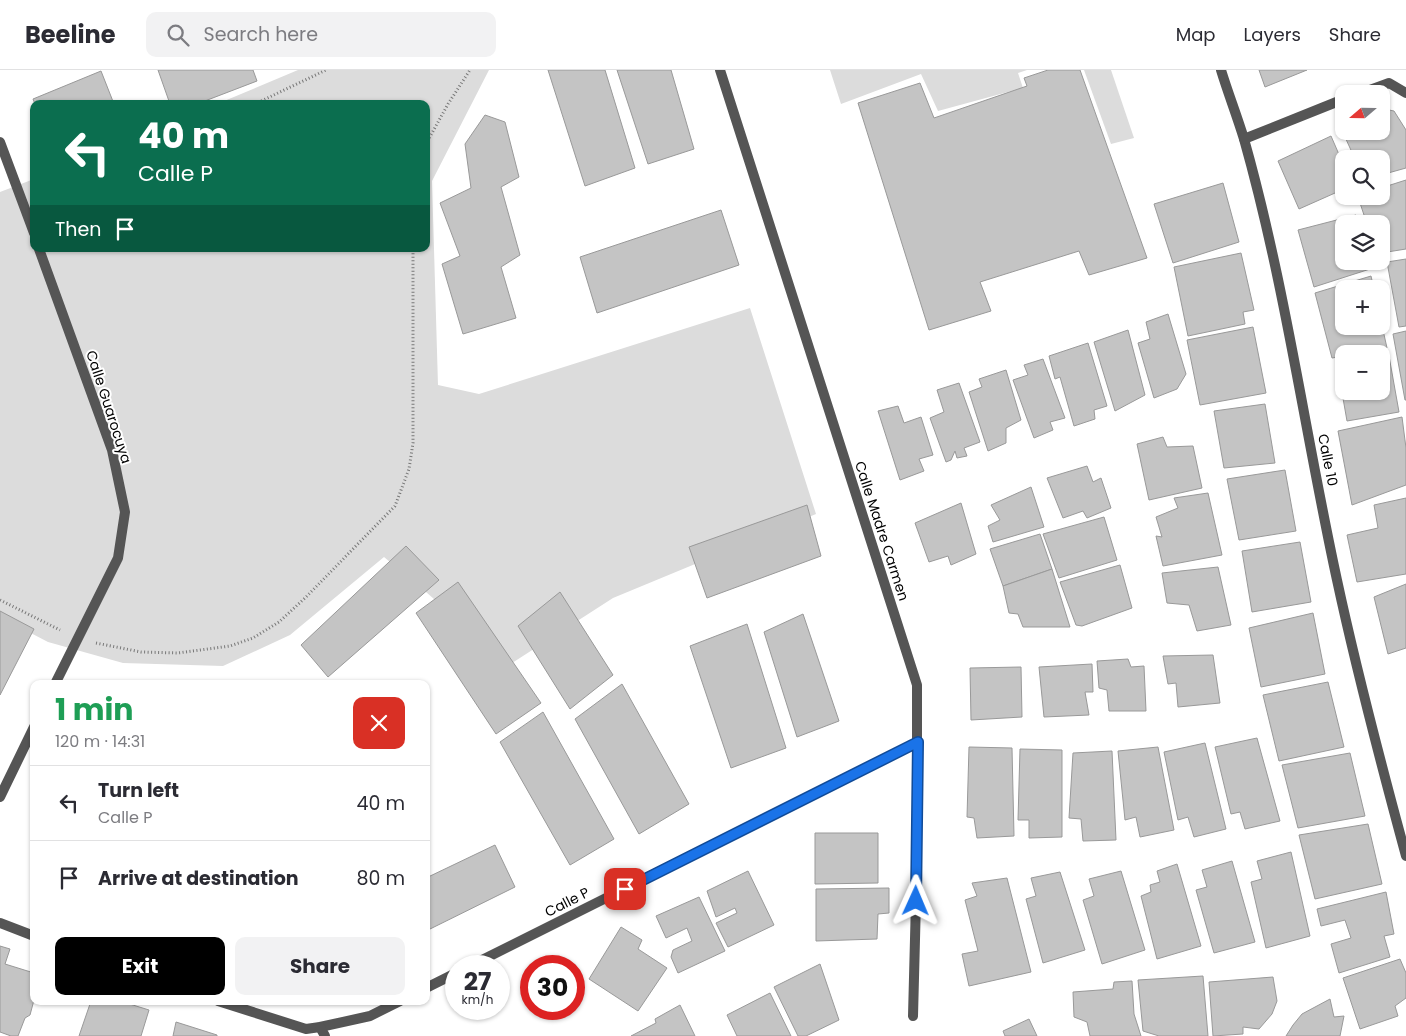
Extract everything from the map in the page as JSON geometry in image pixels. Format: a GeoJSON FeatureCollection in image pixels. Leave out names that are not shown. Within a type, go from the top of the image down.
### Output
{"type":"FeatureCollection","features":[{"type":"Feature","properties":{"kind":"street","name":"Calle Madre Carmen"},"geometry":{"type":"LineString","coordinates":[[720,70],[917,685],[917,862],[913,1016]]}},
{"type":"Feature","properties":{"kind":"street","name":"Calle 10"},"geometry":{"type":"LineString","coordinates":[[1221,70],[1244,138],[1266,227],[1293,353],[1341,599],[1373,734],[1406,856]]}},
{"type":"Feature","properties":{"kind":"street"},"geometry":{"type":"LineString","coordinates":[[1384,85],[1389,83],[1406,93]]}},
{"type":"Feature","properties":{"kind":"street"},"geometry":{"type":"LineString","coordinates":[[1244,138],[1335,103]]}},
{"type":"Feature","properties":{"kind":"street"},"geometry":{"type":"LineString","coordinates":[[0,142],[30,222]]}},
{"type":"Feature","properties":{"kind":"street","name":"Calle Guarocuya"},"geometry":{"type":"LineString","coordinates":[[40,252],[112,450],[125,512],[118,558],[57,680]]}},
{"type":"Feature","properties":{"kind":"street"},"geometry":{"type":"LineString","coordinates":[[0,797],[30,735]]}},
{"type":"Feature","properties":{"kind":"street","name":"Calle P"},"geometry":{"type":"LineString","coordinates":[[492,955],[918,742]]}},
{"type":"Feature","properties":{"kind":"street"},"geometry":{"type":"LineString","coordinates":[[0,923],[30,934]]}},
{"type":"Feature","properties":{"kind":"street"},"geometry":{"type":"LineString","coordinates":[[430,986],[445,978]]}},
{"type":"Feature","properties":{"kind":"street"},"geometry":{"type":"LineString","coordinates":[[231,1005],[306,1029],[323,1032],[370,1016],[392,1005]]}},
{"type":"Feature","properties":{"kind":"path"},"geometry":{"type":"LineString","coordinates":[[263,100],[326,70]]}},
{"type":"Feature","properties":{"kind":"path"},"geometry":{"type":"LineString","coordinates":[[430,137],[470,70]]}},
{"type":"Feature","properties":{"kind":"path"},"geometry":{"type":"LineString","coordinates":[[92,642],[141,652],[178,653],[230,646],[253,638],[278,622],[305,598],[395,506],[409,469],[413,443],[414,252]]}},
{"type":"Feature","properties":{"kind":"path"},"geometry":{"type":"LineString","coordinates":[[0,600],[60,630]]}},
{"type":"Feature","properties":{"kind":"shaded area"},"geometry":{"type":"Polygon","coordinates":[[[298,70],[489,70],[432,181],[438,385],[479,394],[750,308],[816,514],[613,598],[509,665],[384,557],[290,635],[223,666],[123,663],[48,642],[0,617],[0,192],[30,181],[30,252],[430,252],[430,100],[227,100],[298,70]]]}},
{"type":"Feature","properties":{"kind":"shaded area"},"geometry":{"type":"Polygon","coordinates":[[[830,70],[1027,70],[1018,73],[1023,88],[938,111],[921,74],[841,104],[830,70]]]}},
{"type":"Feature","properties":{"kind":"shaded area"},"geometry":{"type":"Polygon","coordinates":[[[1084,70],[1111,70],[1134,138],[1111,144],[1084,70]]]}},
{"type":"Feature","properties":{"kind":"building"},"geometry":{"type":"Polygon","coordinates":[[[158,70],[253,70],[257,81],[207,100],[169,100],[158,70]]]}},
{"type":"Feature","properties":{"kind":"building"},"geometry":{"type":"Polygon","coordinates":[[[548,70],[605,70],[635,168],[585,186],[548,70]]]}},
{"type":"Feature","properties":{"kind":"building"},"geometry":{"type":"Polygon","coordinates":[[[617,70],[671,70],[694,149],[648,164],[617,70]]]}},
{"type":"Feature","properties":{"kind":"building"},"geometry":{"type":"Polygon","coordinates":[[[1048,70],[1080,70],[1147,258],[1089,275],[1079,251],[980,282],[991,311],[929,330],[858,103],[920,83],[934,118],[1027,86],[1024,78],[1048,70]]]}},
{"type":"Feature","properties":{"kind":"building"},"geometry":{"type":"Polygon","coordinates":[[[1259,70],[1307,70],[1265,87],[1259,70]]]}},
{"type":"Feature","properties":{"kind":"building"},"geometry":{"type":"Polygon","coordinates":[[[101,71],[112,100],[33,100],[101,71]]]}},
{"type":"Feature","properties":{"kind":"building"},"geometry":{"type":"Polygon","coordinates":[[[1390,110],[1394,111],[1406,130],[1406,168],[1390,172],[1390,150],[1351,150],[1346,140],[1390,140],[1390,110]]]}},
{"type":"Feature","properties":{"kind":"building"},"geometry":{"type":"Polygon","coordinates":[[[485,115],[505,122],[519,177],[501,187],[520,255],[501,267],[516,318],[463,334],[442,264],[460,256],[440,203],[471,188],[465,144],[485,115]]]}},
{"type":"Feature","properties":{"kind":"building"},"geometry":{"type":"Polygon","coordinates":[[[1331,136],[1337,150],[1335,150],[1335,193],[1299,209],[1278,161],[1331,136]]]}},
{"type":"Feature","properties":{"kind":"building"},"geometry":{"type":"Polygon","coordinates":[[[1406,180],[1406,249],[1390,252],[1390,215],[1364,215],[1361,205],[1390,205],[1390,185],[1406,180]]]}},
{"type":"Feature","properties":{"kind":"building"},"geometry":{"type":"Polygon","coordinates":[[[1223,183],[1239,242],[1173,263],[1154,204],[1223,183]]]}},
{"type":"Feature","properties":{"kind":"building"},"geometry":{"type":"Polygon","coordinates":[[[721,210],[739,265],[597,313],[580,257],[721,210]]]}},
{"type":"Feature","properties":{"kind":"building"},"geometry":{"type":"Polygon","coordinates":[[[1335,220],[1335,270],[1367,270],[1314,287],[1298,230],[1335,220]]]}},
{"type":"Feature","properties":{"kind":"building"},"geometry":{"type":"Polygon","coordinates":[[[1241,253],[1254,310],[1243,312],[1245,324],[1188,336],[1174,267],[1241,253]]]}},
{"type":"Feature","properties":{"kind":"building"},"geometry":{"type":"Polygon","coordinates":[[[1406,259],[1406,326],[1399,327],[1388,270],[1390,262],[1406,259]]]}},
{"type":"Feature","properties":{"kind":"building"},"geometry":{"type":"Polygon","coordinates":[[[1371,276],[1372,280],[1358,280],[1371,276]]]}},
{"type":"Feature","properties":{"kind":"building"},"geometry":{"type":"Polygon","coordinates":[[[1335,287],[1335,335],[1384,335],[1386,345],[1335,345],[1335,358],[1332,358],[1315,293],[1335,287]]]}},
{"type":"Feature","properties":{"kind":"building"},"geometry":{"type":"Polygon","coordinates":[[[1168,314],[1186,374],[1177,389],[1154,398],[1138,343],[1150,339],[1146,322],[1168,314]]]}},
{"type":"Feature","properties":{"kind":"building"},"geometry":{"type":"Polygon","coordinates":[[[1253,327],[1266,393],[1200,405],[1187,340],[1253,327]]]}},
{"type":"Feature","properties":{"kind":"building"},"geometry":{"type":"Polygon","coordinates":[[[1128,330],[1145,395],[1115,411],[1094,342],[1128,330]]]}},
{"type":"Feature","properties":{"kind":"building"},"geometry":{"type":"Polygon","coordinates":[[[1406,331],[1406,400],[1405,400],[1393,334],[1406,331]]]}},
{"type":"Feature","properties":{"kind":"building"},"geometry":{"type":"Polygon","coordinates":[[[1088,343],[1107,406],[1094,410],[1095,419],[1074,426],[1060,377],[1055,379],[1049,356],[1088,343]]]}},
{"type":"Feature","properties":{"kind":"building"},"geometry":{"type":"Polygon","coordinates":[[[1043,359],[1065,418],[1050,422],[1053,430],[1034,438],[1013,380],[1028,375],[1024,365],[1043,359]]]}},
{"type":"Feature","properties":{"kind":"building"},"geometry":{"type":"Polygon","coordinates":[[[1390,362],[1399,412],[1347,421],[1343,400],[1390,400],[1390,362]]]}},
{"type":"Feature","properties":{"kind":"building"},"geometry":{"type":"Polygon","coordinates":[[[1006,370],[1021,420],[1006,428],[1006,443],[988,451],[969,392],[982,387],[979,379],[1006,370]]]}},
{"type":"Feature","properties":{"kind":"building"},"geometry":{"type":"Polygon","coordinates":[[[959,383],[980,442],[964,448],[967,456],[957,458],[955,451],[951,460],[946,462],[930,418],[944,412],[937,390],[959,383]]]}},
{"type":"Feature","properties":{"kind":"building"},"geometry":{"type":"Polygon","coordinates":[[[1265,404],[1275,463],[1224,468],[1214,411],[1265,404]]]}},
{"type":"Feature","properties":{"kind":"building"},"geometry":{"type":"Polygon","coordinates":[[[898,406],[904,423],[921,417],[933,455],[919,459],[924,471],[900,480],[878,411],[898,406]]]}},
{"type":"Feature","properties":{"kind":"building"},"geometry":{"type":"Polygon","coordinates":[[[1402,417],[1406,448],[1406,485],[1352,505],[1338,431],[1402,417]]]}},
{"type":"Feature","properties":{"kind":"building"},"geometry":{"type":"Polygon","coordinates":[[[1163,437],[1167,447],[1193,446],[1202,488],[1149,500],[1137,444],[1163,437]]]}},
{"type":"Feature","properties":{"kind":"building"},"geometry":{"type":"Polygon","coordinates":[[[1087,466],[1093,482],[1101,478],[1111,508],[1087,518],[1083,511],[1063,518],[1047,478],[1087,466]]]}},
{"type":"Feature","properties":{"kind":"building"},"geometry":{"type":"Polygon","coordinates":[[[1285,470],[1296,531],[1239,540],[1227,479],[1285,470]]]}},
{"type":"Feature","properties":{"kind":"building"},"geometry":{"type":"Polygon","coordinates":[[[1031,487],[1044,527],[993,542],[988,526],[1000,520],[991,505],[1031,487]]]}},
{"type":"Feature","properties":{"kind":"building"},"geometry":{"type":"Polygon","coordinates":[[[1208,493],[1222,555],[1163,566],[1156,536],[1162,537],[1156,517],[1178,508],[1174,498],[1208,493]]]}},
{"type":"Feature","properties":{"kind":"building"},"geometry":{"type":"Polygon","coordinates":[[[1406,498],[1406,574],[1357,582],[1347,535],[1378,528],[1374,505],[1406,498]]]}},
{"type":"Feature","properties":{"kind":"building"},"geometry":{"type":"Polygon","coordinates":[[[961,503],[976,554],[951,565],[948,556],[929,562],[915,523],[961,503]]]}},
{"type":"Feature","properties":{"kind":"building"},"geometry":{"type":"Polygon","coordinates":[[[807,505],[821,556],[707,598],[689,547],[807,505]]]}},
{"type":"Feature","properties":{"kind":"building"},"geometry":{"type":"Polygon","coordinates":[[[1104,517],[1117,560],[1059,578],[1043,534],[1104,517]]]}},
{"type":"Feature","properties":{"kind":"building"},"geometry":{"type":"Polygon","coordinates":[[[1040,534],[1052,569],[1003,586],[990,549],[1040,534]]]}},
{"type":"Feature","properties":{"kind":"building"},"geometry":{"type":"Polygon","coordinates":[[[1300,542],[1311,602],[1252,612],[1242,551],[1300,542]]]}},
{"type":"Feature","properties":{"kind":"building"},"geometry":{"type":"Polygon","coordinates":[[[406,546],[439,580],[328,677],[301,645],[406,546]]]}},
{"type":"Feature","properties":{"kind":"building"},"geometry":{"type":"Polygon","coordinates":[[[1120,565],[1132,608],[1082,626],[1076,625],[1060,582],[1120,565]]]}},
{"type":"Feature","properties":{"kind":"building"},"geometry":{"type":"Polygon","coordinates":[[[1218,567],[1231,625],[1197,631],[1189,605],[1167,603],[1162,573],[1218,567]]]}},
{"type":"Feature","properties":{"kind":"building"},"geometry":{"type":"Polygon","coordinates":[[[1052,569],[1070,627],[1023,627],[1018,614],[1009,613],[1003,586],[1052,569]]]}},
{"type":"Feature","properties":{"kind":"building"},"geometry":{"type":"Polygon","coordinates":[[[458,582],[541,703],[496,734],[416,613],[458,582]]]}},
{"type":"Feature","properties":{"kind":"building"},"geometry":{"type":"Polygon","coordinates":[[[1406,584],[1406,648],[1388,654],[1374,597],[1406,584]]]}},
{"type":"Feature","properties":{"kind":"building"},"geometry":{"type":"Polygon","coordinates":[[[560,592],[613,675],[570,709],[518,626],[560,592]]]}},
{"type":"Feature","properties":{"kind":"building"},"geometry":{"type":"Polygon","coordinates":[[[0,611],[34,629],[0,695],[0,611]]]}},
{"type":"Feature","properties":{"kind":"building"},"geometry":{"type":"Polygon","coordinates":[[[1313,613],[1325,674],[1261,687],[1249,628],[1313,613]]]}},
{"type":"Feature","properties":{"kind":"building"},"geometry":{"type":"Polygon","coordinates":[[[803,614],[839,721],[797,737],[764,632],[803,614]]]}},
{"type":"Feature","properties":{"kind":"building"},"geometry":{"type":"Polygon","coordinates":[[[747,624],[786,748],[731,768],[690,646],[747,624]]]}},
{"type":"Feature","properties":{"kind":"building"},"geometry":{"type":"Polygon","coordinates":[[[1213,655],[1220,703],[1178,707],[1176,683],[1168,684],[1163,656],[1213,655]]]}},
{"type":"Feature","properties":{"kind":"building"},"geometry":{"type":"Polygon","coordinates":[[[1128,659],[1131,667],[1144,666],[1146,711],[1109,711],[1107,690],[1099,688],[1097,661],[1128,659]]]}},
{"type":"Feature","properties":{"kind":"building"},"geometry":{"type":"Polygon","coordinates":[[[1092,664],[1093,692],[1085,692],[1089,715],[1044,717],[1039,667],[1092,664]]]}},
{"type":"Feature","properties":{"kind":"building"},"geometry":{"type":"Polygon","coordinates":[[[1021,667],[1022,717],[971,720],[970,668],[1021,667]]]}},
{"type":"Feature","properties":{"kind":"building"},"geometry":{"type":"Polygon","coordinates":[[[1328,682],[1344,747],[1279,761],[1263,695],[1328,682]]]}},
{"type":"Feature","properties":{"kind":"building"},"geometry":{"type":"Polygon","coordinates":[[[622,684],[689,804],[639,834],[575,719],[622,684]]]}},
{"type":"Feature","properties":{"kind":"building"},"geometry":{"type":"Polygon","coordinates":[[[543,712],[614,839],[570,865],[500,742],[543,712]]]}},
{"type":"Feature","properties":{"kind":"building"},"geometry":{"type":"Polygon","coordinates":[[[1257,738],[1280,821],[1245,829],[1240,812],[1231,814],[1215,747],[1257,738]]]}},
{"type":"Feature","properties":{"kind":"building"},"geometry":{"type":"Polygon","coordinates":[[[1205,743],[1226,829],[1194,837],[1188,817],[1178,820],[1164,752],[1205,743]]]}},
{"type":"Feature","properties":{"kind":"building"},"geometry":{"type":"Polygon","coordinates":[[[969,747],[1012,748],[1014,836],[977,838],[974,818],[967,817],[969,747]]]}},
{"type":"Feature","properties":{"kind":"building"},"geometry":{"type":"Polygon","coordinates":[[[1158,747],[1174,830],[1140,837],[1136,817],[1125,820],[1118,751],[1158,747]]]}},
{"type":"Feature","properties":{"kind":"building"},"geometry":{"type":"Polygon","coordinates":[[[1020,749],[1062,750],[1062,837],[1029,838],[1029,820],[1018,820],[1020,749]]]}},
{"type":"Feature","properties":{"kind":"building"},"geometry":{"type":"Polygon","coordinates":[[[1112,751],[1116,840],[1083,841],[1081,819],[1069,818],[1073,753],[1112,751]]]}},
{"type":"Feature","properties":{"kind":"building"},"geometry":{"type":"Polygon","coordinates":[[[1350,753],[1365,816],[1298,828],[1282,765],[1350,753]]]}},
{"type":"Feature","properties":{"kind":"building"},"geometry":{"type":"Polygon","coordinates":[[[1368,824],[1382,884],[1315,899],[1299,835],[1368,824]]]}},
{"type":"Feature","properties":{"kind":"building"},"geometry":{"type":"Polygon","coordinates":[[[815,833],[878,833],[878,883],[815,884],[815,833]]]}},
{"type":"Feature","properties":{"kind":"building"},"geometry":{"type":"Polygon","coordinates":[[[495,845],[515,887],[430,929],[430,876],[495,845]]]}},
{"type":"Feature","properties":{"kind":"building"},"geometry":{"type":"Polygon","coordinates":[[[1291,852],[1310,936],[1266,948],[1251,882],[1262,879],[1257,861],[1291,852]]]}},
{"type":"Feature","properties":{"kind":"building"},"geometry":{"type":"Polygon","coordinates":[[[1232,861],[1255,942],[1214,953],[1196,890],[1207,887],[1202,870],[1232,861]]]}},
{"type":"Feature","properties":{"kind":"building"},"geometry":{"type":"Polygon","coordinates":[[[1177,864],[1201,946],[1157,959],[1141,896],[1151,892],[1150,885],[1160,882],[1157,871],[1177,864]]]}},
{"type":"Feature","properties":{"kind":"building"},"geometry":{"type":"Polygon","coordinates":[[[748,871],[774,925],[728,947],[716,923],[737,913],[735,908],[716,917],[707,891],[748,871]]]}},
{"type":"Feature","properties":{"kind":"building"},"geometry":{"type":"Polygon","coordinates":[[[1121,871],[1145,950],[1102,964],[1083,900],[1094,896],[1089,879],[1121,871]]]}},
{"type":"Feature","properties":{"kind":"building"},"geometry":{"type":"Polygon","coordinates":[[[1060,872],[1085,950],[1043,963],[1026,899],[1036,896],[1031,878],[1060,872]]]}},
{"type":"Feature","properties":{"kind":"building"},"geometry":{"type":"Polygon","coordinates":[[[1007,878],[1031,972],[969,986],[962,954],[978,951],[965,900],[977,896],[972,883],[1007,878]]]}},
{"type":"Feature","properties":{"kind":"building"},"geometry":{"type":"Polygon","coordinates":[[[889,888],[889,913],[878,914],[877,939],[816,941],[816,889],[889,888]]]}},
{"type":"Feature","properties":{"kind":"building"},"geometry":{"type":"Polygon","coordinates":[[[1386,892],[1394,934],[1384,936],[1390,957],[1339,973],[1331,944],[1351,938],[1345,920],[1321,926],[1317,909],[1386,892]]]}},
{"type":"Feature","properties":{"kind":"building"},"geometry":{"type":"Polygon","coordinates":[[[699,897],[725,951],[678,973],[671,957],[673,950],[692,941],[687,928],[666,938],[656,916],[699,897]]]}},
{"type":"Feature","properties":{"kind":"building"},"geometry":{"type":"Polygon","coordinates":[[[621,927],[642,940],[638,949],[667,968],[638,1011],[589,979],[621,927]]]}},
{"type":"Feature","properties":{"kind":"building"},"geometry":{"type":"Polygon","coordinates":[[[0,946],[10,949],[5,964],[30,972],[30,1005],[33,1005],[30,1015],[25,1018],[18,1036],[11,1036],[0,1032],[0,946]]]}},
{"type":"Feature","properties":{"kind":"building"},"geometry":{"type":"Polygon","coordinates":[[[1400,959],[1406,973],[1406,998],[1395,1006],[1398,1016],[1360,1029],[1343,978],[1400,959]]]}},
{"type":"Feature","properties":{"kind":"building"},"geometry":{"type":"Polygon","coordinates":[[[820,964],[839,1020],[806,1036],[798,1036],[774,987],[820,964]]]}},
{"type":"Feature","properties":{"kind":"building"},"geometry":{"type":"Polygon","coordinates":[[[1203,976],[1208,1036],[1159,1036],[1143,1031],[1138,980],[1203,976]]]}},
{"type":"Feature","properties":{"kind":"building"},"geometry":{"type":"Polygon","coordinates":[[[1273,977],[1277,1001],[1272,1014],[1259,1029],[1243,1027],[1243,1034],[1213,1036],[1209,982],[1273,977]]]}},
{"type":"Feature","properties":{"kind":"building"},"geometry":{"type":"Polygon","coordinates":[[[1132,981],[1134,1014],[1141,1036],[1090,1036],[1087,1022],[1074,1017],[1073,992],[1113,989],[1114,982],[1132,981]]]}},
{"type":"Feature","properties":{"kind":"building"},"geometry":{"type":"Polygon","coordinates":[[[770,993],[791,1036],[737,1036],[727,1015],[770,993]]]}},
{"type":"Feature","properties":{"kind":"building"},"geometry":{"type":"Polygon","coordinates":[[[1330,999],[1334,1017],[1344,1016],[1340,1036],[1286,1036],[1302,1014],[1330,999]]]}},
{"type":"Feature","properties":{"kind":"building"},"geometry":{"type":"Polygon","coordinates":[[[90,1005],[133,1005],[149,1010],[141,1036],[79,1036],[90,1005]]]}},
{"type":"Feature","properties":{"kind":"building"},"geometry":{"type":"Polygon","coordinates":[[[680,1005],[695,1036],[631,1036],[656,1023],[655,1019],[680,1005]]]}},
{"type":"Feature","properties":{"kind":"building"},"geometry":{"type":"Polygon","coordinates":[[[1029,1019],[1037,1036],[1005,1036],[1003,1031],[1029,1019]]]}},
{"type":"Feature","properties":{"kind":"building"},"geometry":{"type":"Polygon","coordinates":[[[176,1022],[217,1035],[217,1036],[173,1036],[176,1022]]]}},
{"type":"Feature","properties":{"kind":"route"},"geometry":{"type":"LineString","coordinates":[[625,889],[918,742],[916,901]]}}]}
